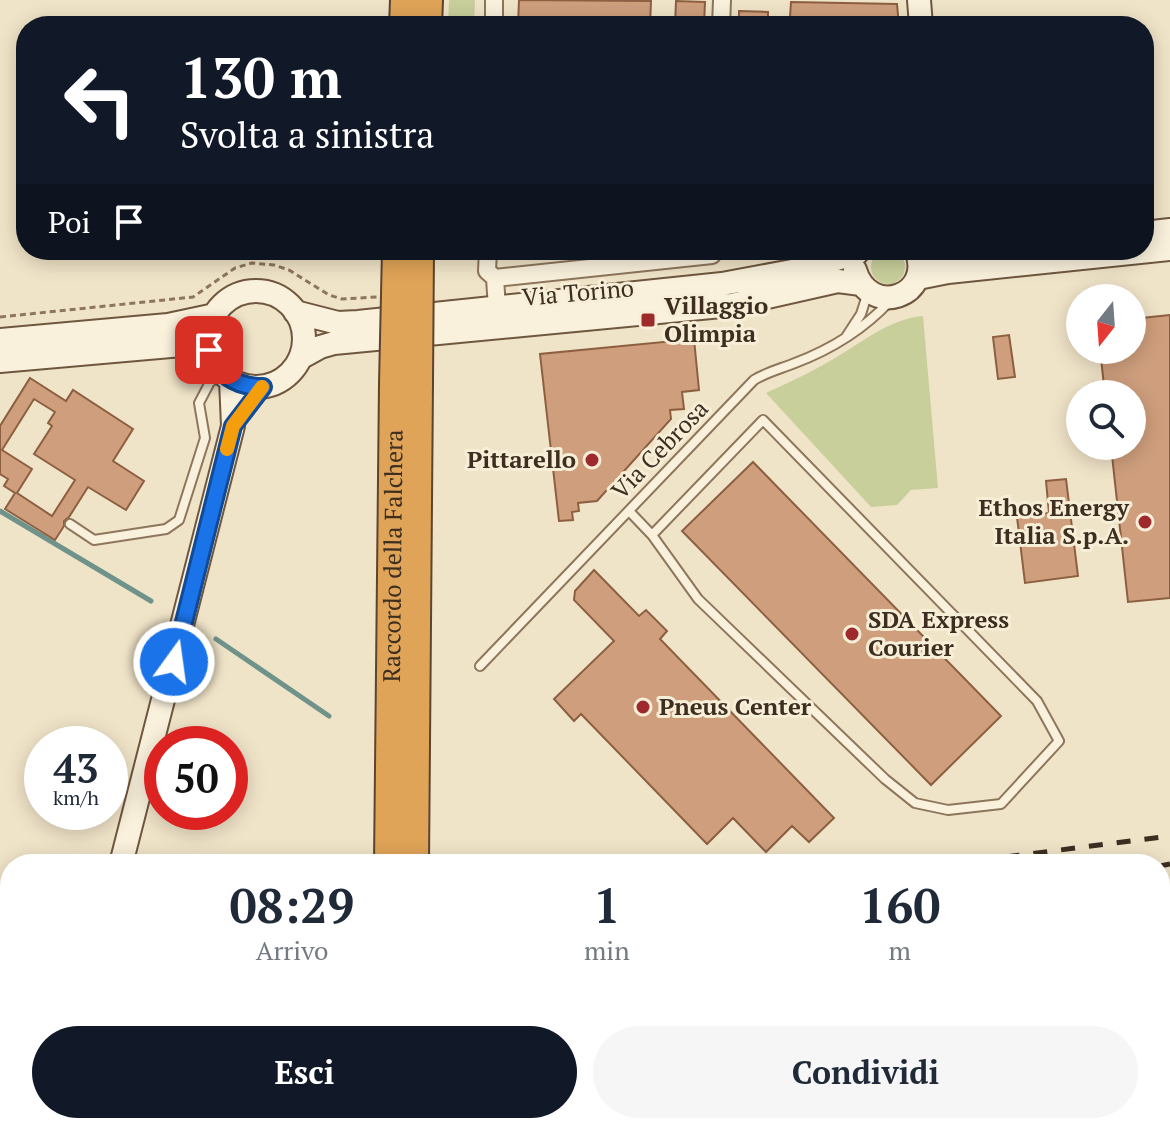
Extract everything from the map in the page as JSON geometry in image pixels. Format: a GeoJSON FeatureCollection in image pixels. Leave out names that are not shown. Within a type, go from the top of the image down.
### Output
{"type":"FeatureCollection","features":[{"type":"Feature","properties":{"kind":"highway","name":"Raccordo della Falchera"},"geometry":{"type":"LineString","coordinates":[[399,260],[406,383],[402,823],[410,854]]}},
{"type":"Feature","properties":{"kind":"highway","name":"Raccordo della Falchera"},"geometry":{"type":"LineString","coordinates":[[406,383],[417,260]]}},
{"type":"Feature","properties":{"kind":"highway","name":"Raccordo della Falchera"},"geometry":{"type":"LineString","coordinates":[[393,854],[402,823]]}},
{"type":"Feature","properties":{"kind":"main road","name":"Via Torino"},"geometry":{"type":"LineString","coordinates":[[295,312],[338,323],[497,308],[755,280],[826,260]]}},
{"type":"Feature","properties":{"kind":"main road"},"geometry":{"type":"LineString","coordinates":[[857,260],[855,270],[864,288]]}},
{"type":"Feature","properties":{"kind":"main road"},"geometry":{"type":"LineString","coordinates":[[893,297],[905,293],[918,278],[920,260]]}},
{"type":"Feature","properties":{"kind":"main road"},"geometry":{"type":"LineString","coordinates":[[918,278],[1064,260]]}},
{"type":"Feature","properties":{"kind":"main road","name":"Via Torino"},"geometry":{"type":"LineString","coordinates":[[300,358],[334,343],[732,305],[838,281],[864,288],[880,297],[893,297]]}},
{"type":"Feature","properties":{"kind":"main road"},"geometry":{"type":"LineString","coordinates":[[0,361],[182,345],[202,350],[222,370],[241,385],[263,387],[284,378],[300,358],[304,335],[295,312],[274,295],[259,292],[232,298],[215,315],[209,327],[208,342],[222,370],[233,426]]}},
{"type":"Feature","properties":{"kind":"main road"},"geometry":{"type":"LineString","coordinates":[[0,340],[168,325],[215,315]]}},
{"type":"Feature","properties":{"kind":"main road"},"geometry":{"type":"LineString","coordinates":[[124,854],[233,426],[263,387]]}},
{"type":"Feature","properties":{"kind":"street"},"geometry":{"type":"LineString","coordinates":[[488,260],[487,271],[495,278],[497,308]]}},
{"type":"Feature","properties":{"kind":"street","name":"Via Torino"},"geometry":{"type":"LineString","coordinates":[[495,278],[645,260]]}},
{"type":"Feature","properties":{"kind":"lane"},"geometry":{"type":"LineString","coordinates":[[844,341],[861,314],[864,288]]}},
{"type":"Feature","properties":{"kind":"lane","name":"Via Cebrosa"},"geometry":{"type":"LineString","coordinates":[[480,666],[754,380],[844,341],[878,314],[893,297]]}},
{"type":"Feature","properties":{"kind":"lane"},"geometry":{"type":"LineString","coordinates":[[70,524],[94,540],[166,529],[179,520],[205,438],[199,403],[210,382],[222,370]]}},
{"type":"Feature","properties":{"kind":"lane"},"geometry":{"type":"LineString","coordinates":[[629,511],[652,535],[698,599],[885,779],[915,803],[948,810],[1001,804],[1059,741],[1037,701],[763,420],[652,535]]}},
{"type":"Feature","properties":{"kind":"path"},"geometry":{"type":"LineString","coordinates":[[0,317],[193,297],[235,268],[252,263],[289,270],[329,295],[342,299],[377,297]]}},
{"type":"Feature","properties":{"kind":"green space"},"geometry":{"type":"Polygon","coordinates":[[[449,0],[475,0],[474,16],[448,16],[449,0]]]}},
{"type":"Feature","properties":{"kind":"green space"},"geometry":{"type":"Polygon","coordinates":[[[873,260],[904,261],[904,273],[894,283],[882,283],[872,273],[873,260]]]}},
{"type":"Feature","properties":{"kind":"green space"},"geometry":{"type":"Polygon","coordinates":[[[923,316],[938,488],[911,490],[897,505],[871,507],[766,393],[897,322],[923,316]]]}},
{"type":"Feature","properties":{"kind":"building"},"geometry":{"type":"Polygon","coordinates":[[[519,0],[651,1],[650,16],[518,16],[519,0]]]}},
{"type":"Feature","properties":{"kind":"building"},"geometry":{"type":"Polygon","coordinates":[[[676,1],[705,2],[704,16],[675,16],[676,1]]]}},
{"type":"Feature","properties":{"kind":"building"},"geometry":{"type":"Polygon","coordinates":[[[791,2],[897,4],[898,16],[790,16],[791,2]]]}},
{"type":"Feature","properties":{"kind":"building"},"geometry":{"type":"Polygon","coordinates":[[[739,11],[768,12],[768,16],[739,16],[739,11]]]}},
{"type":"Feature","properties":{"kind":"building","name":"Ethos Energy Italia S.p.A."},"geometry":{"type":"Polygon","coordinates":[[[1170,315],[1170,598],[1128,602],[1113,460],[1146,460],[1146,380],[1103,380],[1102,364],[1146,364],[1146,318],[1170,315]]]}},
{"type":"Feature","properties":{"kind":"building"},"geometry":{"type":"Polygon","coordinates":[[[1009,335],[1015,377],[998,379],[993,337],[1009,335]]]}},
{"type":"Feature","properties":{"kind":"building","name":"Pittarello"},"geometry":{"type":"Polygon","coordinates":[[[694,339],[699,390],[682,392],[684,409],[670,410],[671,419],[597,501],[578,503],[579,511],[572,512],[573,520],[559,521],[540,354],[694,339]]]}},
{"type":"Feature","properties":{"kind":"building"},"geometry":{"type":"Polygon","coordinates":[[[30,378],[66,401],[73,390],[133,429],[113,461],[144,481],[126,510],[88,487],[64,521],[55,540],[5,509],[15,493],[4,486],[8,479],[0,474],[0,426],[30,378]],[[34,399],[2,450],[32,469],[17,493],[52,516],[75,480],[34,454],[52,426],[48,423],[55,412],[34,399]]]}},
{"type":"Feature","properties":{"kind":"building","name":"SDA Express Courier"},"geometry":{"type":"Polygon","coordinates":[[[753,462],[1001,716],[931,785],[682,531],[753,462]]]}},
{"type":"Feature","properties":{"kind":"building"},"geometry":{"type":"Polygon","coordinates":[[[1066,479],[1078,576],[1025,583],[1017,517],[1049,513],[1046,481],[1066,479]]]}},
{"type":"Feature","properties":{"kind":"building","name":"Pneus Center"},"geometry":{"type":"Polygon","coordinates":[[[594,570],[639,616],[646,610],[667,631],[660,639],[834,818],[809,842],[792,826],[766,852],[733,818],[707,844],[581,714],[574,721],[554,699],[614,641],[574,600],[575,591],[594,570]]]}},
{"type":"Feature","properties":{"kind":"waterway"},"geometry":{"type":"LineString","coordinates":[[0,511],[151,601]]}},
{"type":"Feature","properties":{"kind":"waterway"},"geometry":{"type":"LineString","coordinates":[[216,639],[329,716]]}},
{"type":"Feature","properties":{"kind":"railway"},"geometry":{"type":"LineString","coordinates":[[1029,854],[1170,836]]}},
{"type":"Feature","properties":{"kind":"slow traffic"},"geometry":{"type":"LineString","coordinates":[[227,449],[233,426],[262,387]]}},
{"type":"Feature","properties":{"kind":"place","name":"Villaggio Olimpia"},"geometry":{"type":"Point","coordinates":[648,320]}},
{"type":"Feature","properties":{"kind":"place","name":"Pittarello"},"geometry":{"type":"Point","coordinates":[592,460]}},
{"type":"Feature","properties":{"kind":"place","name":"Ethos Energy Italia S.p.A."},"geometry":{"type":"Point","coordinates":[1145,522]}},
{"type":"Feature","properties":{"kind":"place","name":"SDA Express Courier"},"geometry":{"type":"Point","coordinates":[852,634]}},
{"type":"Feature","properties":{"kind":"place","name":"Pneus Center"},"geometry":{"type":"Point","coordinates":[643,707]}},
{"type":"Feature","properties":{"kind":"route"},"geometry":{"type":"LineString","coordinates":[[174,662],[233,426],[263,387],[250,387],[231,380],[216,366],[209,350]]}}]}
